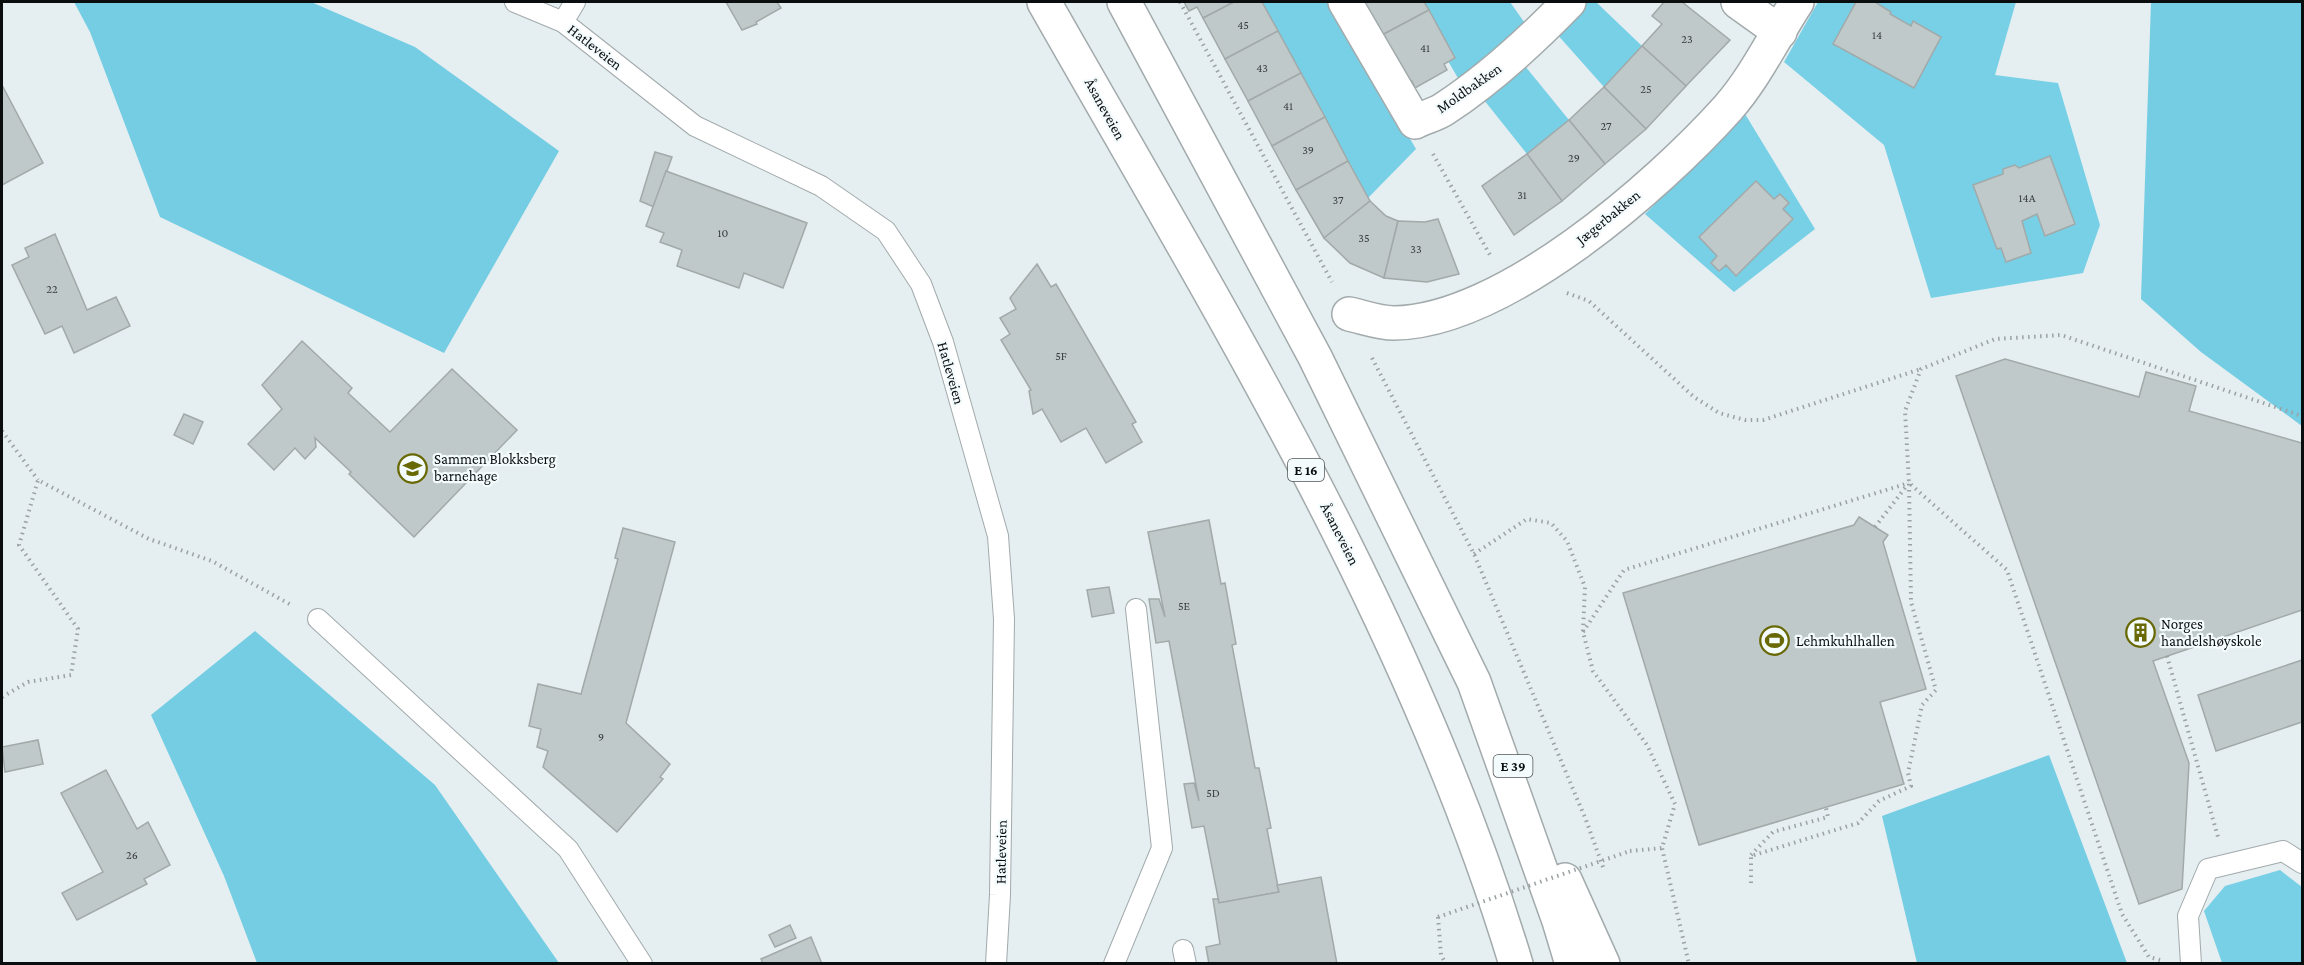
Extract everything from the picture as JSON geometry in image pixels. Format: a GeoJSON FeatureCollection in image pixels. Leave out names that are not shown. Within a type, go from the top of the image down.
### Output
{"type":"FeatureCollection","features":[{"type":"Feature","properties":{"kind":"main road","name":"Åsaneveien"},"geometry":{"type":"LineString","coordinates":[[1044,2],[1260,383],[1333,519],[1395,646],[1456,792],[1516,963]]}},
{"type":"Feature","properties":{"kind":"main road"},"geometry":{"type":"LineString","coordinates":[[1124,2],[1315,357],[1474,682],[1572,963]]}},
{"type":"Feature","properties":{"kind":"main road"},"geometry":{"type":"LineString","coordinates":[[1345,2],[1415,123]]}},
{"type":"Feature","properties":{"kind":"main road","name":"Moldbakken"},"geometry":{"type":"LineString","coordinates":[[1415,123],[1442,110],[1506,61],[1569,2]]}},
{"type":"Feature","properties":{"kind":"main road"},"geometry":{"type":"LineString","coordinates":[[1738,2],[1780,32]]}},
{"type":"Feature","properties":{"kind":"main road","name":"Jægerbakken"},"geometry":{"type":"LineString","coordinates":[[1349,314],[1392,323],[1429,319],[1496,293],[1576,243],[1672,165],[1727,108],[1751,77],[1797,2]]}},
{"type":"Feature","properties":{"kind":"main road","name":"E 39"},"geometry":{"type":"LineString","coordinates":[[1474,682],[1603,963]]}},
{"type":"Feature","properties":{"kind":"lane","name":"Hatleveien"},"geometry":{"type":"LineString","coordinates":[[514,2],[563,22],[695,126],[821,186],[886,231],[921,284],[943,342],[998,536],[1004,619],[1000,895],[996,963]]}},
{"type":"Feature","properties":{"kind":"lane"},"geometry":{"type":"LineString","coordinates":[[563,22],[575,2]]}},
{"type":"Feature","properties":{"kind":"lane"},"geometry":{"type":"LineString","coordinates":[[1114,963],[1162,848],[1136,609]]}},
{"type":"Feature","properties":{"kind":"lane"},"geometry":{"type":"LineString","coordinates":[[318,619],[568,849],[642,963]]}},
{"type":"Feature","properties":{"kind":"lane"},"geometry":{"type":"LineString","coordinates":[[2191,963],[2188,915],[2208,869],[2283,851],[2302,863]]}},
{"type":"Feature","properties":{"kind":"path"},"geometry":{"type":"LineString","coordinates":[[1180,2],[1349,314],[1474,554],[1586,820],[1606,875]]}},
{"type":"Feature","properties":{"kind":"path"},"geometry":{"type":"LineString","coordinates":[[1415,123],[1500,273],[1517,281],[1548,286],[1589,301],[1694,398],[1719,413],[1745,420],[1763,420],[1921,369],[1995,339],[2061,335],[2302,416]]}},
{"type":"Feature","properties":{"kind":"path"},"geometry":{"type":"LineString","coordinates":[[1751,856],[1858,823],[1879,801],[1911,786],[1908,773],[1922,705],[1936,690],[1911,602],[1905,411],[1921,369]]}},
{"type":"Feature","properties":{"kind":"path"},"geometry":{"type":"LineString","coordinates":[[2,431],[38,480],[149,539],[212,561],[318,619]]}},
{"type":"Feature","properties":{"kind":"path"},"geometry":{"type":"LineString","coordinates":[[2,697],[28,682],[72,675],[78,629],[19,545],[38,480]]}},
{"type":"Feature","properties":{"kind":"path"},"geometry":{"type":"LineString","coordinates":[[1875,527],[1909,483]]}},
{"type":"Feature","properties":{"kind":"path"},"geometry":{"type":"LineString","coordinates":[[1583,632],[1624,570],[1909,483]]}},
{"type":"Feature","properties":{"kind":"path"},"geometry":{"type":"LineString","coordinates":[[1909,483],[2007,570],[2122,914],[2149,957],[2168,963]]}},
{"type":"Feature","properties":{"kind":"path"},"geometry":{"type":"LineString","coordinates":[[1474,554],[1527,519],[1551,523],[1567,541],[1585,587],[1583,632],[1593,671],[1647,745],[1675,804],[1662,848],[1689,963]]}},
{"type":"Feature","properties":{"kind":"path"},"geometry":{"type":"LineString","coordinates":[[2166,656],[2226,864]]}},
{"type":"Feature","properties":{"kind":"path"},"geometry":{"type":"LineString","coordinates":[[1751,883],[1751,856],[1773,832],[1828,817],[1826,808]]}},
{"type":"Feature","properties":{"kind":"path"},"geometry":{"type":"LineString","coordinates":[[1446,963],[1441,955],[1438,917],[1630,851],[1662,848]]}},
{"type":"Feature","properties":{"kind":"shaded area"},"geometry":{"type":"Polygon","coordinates":[[[74,2],[311,2],[415,47],[559,151],[444,353],[160,217],[90,32],[74,2]]]}},
{"type":"Feature","properties":{"kind":"shaded area"},"geometry":{"type":"Polygon","coordinates":[[[1262,2],[1331,2],[1416,149],[1368,198],[1262,2]]]}},
{"type":"Feature","properties":{"kind":"shaded area"},"geometry":{"type":"Polygon","coordinates":[[[1424,2],[1510,2],[1529,29],[1462,85],[1448,61],[1455,57],[1424,2]]]}},
{"type":"Feature","properties":{"kind":"shaded area"},"geometry":{"type":"Polygon","coordinates":[[[1584,2],[1596,2],[1642,46],[1604,87],[1556,33],[1584,2]]]}},
{"type":"Feature","properties":{"kind":"shaded area"},"geometry":{"type":"Polygon","coordinates":[[[1818,2],[2016,2],[1995,75],[2058,83],[2100,225],[2083,273],[1931,298],[1884,145],[1784,62],[1818,2]]]}},
{"type":"Feature","properties":{"kind":"shaded area"},"geometry":{"type":"Polygon","coordinates":[[[2151,2],[2302,2],[2302,426],[2201,352],[2141,299],[2151,2]]]}},
{"type":"Feature","properties":{"kind":"shaded area"},"geometry":{"type":"Polygon","coordinates":[[[1525,66],[1569,120],[1527,154],[1480,95],[1525,66]]]}},
{"type":"Feature","properties":{"kind":"shaded area"},"geometry":{"type":"Polygon","coordinates":[[[1742,109],[1815,229],[1734,292],[1645,214],[1695,164],[1742,109]]]}},
{"type":"Feature","properties":{"kind":"shaded area"},"geometry":{"type":"Polygon","coordinates":[[[255,631],[435,785],[559,963],[257,963],[224,876],[151,715],[255,631]]]}},
{"type":"Feature","properties":{"kind":"shaded area"},"geometry":{"type":"Polygon","coordinates":[[[2049,755],[2127,963],[1917,963],[1882,816],[2049,755]]]}},
{"type":"Feature","properties":{"kind":"shaded area"},"geometry":{"type":"Polygon","coordinates":[[[2280,870],[2302,887],[2302,963],[2222,963],[2204,911],[2225,886],[2280,870]]]}},
{"type":"Feature","properties":{"kind":"building"},"geometry":{"type":"Polygon","coordinates":[[[726,2],[777,2],[781,8],[756,22],[757,24],[742,30],[726,2]]]}},
{"type":"Feature","properties":{"kind":"building"},"geometry":{"type":"Polygon","coordinates":[[[1184,2],[1234,2],[1203,18],[1197,7],[1189,11],[1184,2]]]}},
{"type":"Feature","properties":{"kind":"building"},"geometry":{"type":"Polygon","coordinates":[[[1234,2],[1262,2],[1278,31],[1225,59],[1203,18],[1234,2]]]}},
{"type":"Feature","properties":{"kind":"building"},"geometry":{"type":"Polygon","coordinates":[[[1364,2],[1424,2],[1429,10],[1382,35],[1364,2]]]}},
{"type":"Feature","properties":{"kind":"building"},"geometry":{"type":"Polygon","coordinates":[[[1664,2],[1682,2],[1730,40],[1686,86],[1642,46],[1662,24],[1652,16],[1664,2]]]}},
{"type":"Feature","properties":{"kind":"building"},"geometry":{"type":"Polygon","coordinates":[[[1856,2],[1875,2],[1911,26],[1913,21],[1941,37],[1914,88],[1833,44],[1856,2]]]}},
{"type":"Feature","properties":{"kind":"building"},"geometry":{"type":"Polygon","coordinates":[[[1429,10],[1455,58],[1444,64],[1447,70],[1415,88],[1412,81],[1409,84],[1382,35],[1429,10]]]}},
{"type":"Feature","properties":{"kind":"building"},"geometry":{"type":"Polygon","coordinates":[[[1278,31],[1301,73],[1248,101],[1225,59],[1278,31]]]}},
{"type":"Feature","properties":{"kind":"building"},"geometry":{"type":"Polygon","coordinates":[[[1642,46],[1686,86],[1646,129],[1604,87],[1642,46]]]}},
{"type":"Feature","properties":{"kind":"building"},"geometry":{"type":"Polygon","coordinates":[[[1301,73],[1325,117],[1272,146],[1248,101],[1301,73]]]}},
{"type":"Feature","properties":{"kind":"building"},"geometry":{"type":"Polygon","coordinates":[[[2,85],[43,163],[2,185],[2,85]]]}},
{"type":"Feature","properties":{"kind":"building"},"geometry":{"type":"Polygon","coordinates":[[[1604,87],[1646,129],[1605,164],[1569,120],[1604,87]]]}},
{"type":"Feature","properties":{"kind":"building"},"geometry":{"type":"Polygon","coordinates":[[[1325,117],[1348,161],[1296,190],[1272,146],[1325,117]]]}},
{"type":"Feature","properties":{"kind":"building"},"geometry":{"type":"Polygon","coordinates":[[[1569,120],[1605,164],[1562,201],[1527,154],[1569,120]]]}},
{"type":"Feature","properties":{"kind":"building"},"geometry":{"type":"Polygon","coordinates":[[[655,152],[672,157],[654,207],[640,201],[655,152]]]}},
{"type":"Feature","properties":{"kind":"building"},"geometry":{"type":"Polygon","coordinates":[[[1527,154],[1562,201],[1514,235],[1482,186],[1527,154]]]}},
{"type":"Feature","properties":{"kind":"building"},"geometry":{"type":"Polygon","coordinates":[[[2050,156],[2075,224],[2045,236],[2037,214],[2022,221],[2031,253],[2006,262],[2001,248],[1997,249],[1973,185],[2003,174],[2003,169],[2015,165],[2019,168],[2050,156]]]}},
{"type":"Feature","properties":{"kind":"building"},"geometry":{"type":"Polygon","coordinates":[[[1348,161],[1370,201],[1324,238],[1296,190],[1348,161]]]}},
{"type":"Feature","properties":{"kind":"building"},"geometry":{"type":"Polygon","coordinates":[[[666,171],[807,223],[783,288],[744,273],[739,288],[677,266],[682,250],[660,242],[664,233],[646,226],[666,171]]]}},
{"type":"Feature","properties":{"kind":"building"},"geometry":{"type":"Polygon","coordinates":[[[1756,181],[1774,199],[1780,194],[1789,203],[1783,209],[1793,219],[1736,276],[1726,265],[1719,271],[1711,263],[1717,256],[1699,237],[1756,181]]]}},
{"type":"Feature","properties":{"kind":"building"},"geometry":{"type":"Polygon","coordinates":[[[1370,201],[1386,216],[1398,221],[1384,278],[1350,263],[1324,238],[1370,201]]]}},
{"type":"Feature","properties":{"kind":"building"},"geometry":{"type":"Polygon","coordinates":[[[1438,219],[1459,274],[1427,282],[1384,278],[1398,221],[1425,222],[1438,219]]]}},
{"type":"Feature","properties":{"kind":"building"},"geometry":{"type":"Polygon","coordinates":[[[55,234],[87,310],[116,297],[130,326],[74,353],[62,326],[45,334],[12,265],[29,257],[25,248],[55,234]]]}},
{"type":"Feature","properties":{"kind":"building"},"geometry":{"type":"Polygon","coordinates":[[[1037,264],[1051,287],[1056,284],[1136,422],[1132,424],[1142,442],[1106,463],[1086,428],[1061,442],[1042,409],[1033,414],[1029,391],[1031,390],[1001,340],[1010,334],[1000,318],[1016,309],[1010,298],[1037,264]]]}},
{"type":"Feature","properties":{"kind":"building"},"geometry":{"type":"Polygon","coordinates":[[[302,341],[352,388],[348,393],[390,432],[452,369],[517,430],[414,537],[315,438],[316,447],[305,459],[295,448],[274,470],[248,444],[282,409],[262,385],[302,341]]]}},
{"type":"Feature","properties":{"kind":"building","name":"Norges handelshøyskole"},"geometry":{"type":"Polygon","coordinates":[[[2005,359],[2139,397],[2146,372],[2196,386],[2189,411],[2302,443],[2302,610],[2153,661],[2189,763],[2182,889],[2139,904],[1956,376],[2005,359]]]}},
{"type":"Feature","properties":{"kind":"building"},"geometry":{"type":"Polygon","coordinates":[[[184,414],[203,422],[193,444],[174,435],[184,414]]]}},
{"type":"Feature","properties":{"kind":"building","name":"Lehmkuhlhallen"},"geometry":{"type":"Polygon","coordinates":[[[1859,517],[1888,535],[1883,542],[1926,689],[1880,702],[1904,784],[1699,845],[1623,593],[1854,525],[1859,517]]]}},
{"type":"Feature","properties":{"kind":"building"},"geometry":{"type":"Polygon","coordinates":[[[1209,520],[1221,584],[1225,583],[1236,644],[1232,645],[1255,768],[1259,768],[1271,828],[1267,829],[1279,892],[1219,903],[1204,826],[1192,828],[1184,784],[1194,783],[1199,801],[1169,641],[1156,643],[1149,599],[1159,599],[1165,617],[1148,532],[1209,520]]]}},
{"type":"Feature","properties":{"kind":"building"},"geometry":{"type":"Polygon","coordinates":[[[623,528],[675,542],[626,723],[670,764],[660,777],[663,779],[617,832],[543,767],[548,751],[537,747],[541,729],[529,726],[538,684],[581,694],[618,559],[615,558],[623,528]]]}},
{"type":"Feature","properties":{"kind":"building"},"geometry":{"type":"Polygon","coordinates":[[[1109,587],[1114,613],[1092,617],[1087,590],[1109,587]]]}},
{"type":"Feature","properties":{"kind":"building","name":"Norges handelshøyskole"},"geometry":{"type":"Polygon","coordinates":[[[2302,660],[2302,722],[2216,751],[2198,695],[2302,660]]]}},
{"type":"Feature","properties":{"kind":"building"},"geometry":{"type":"Polygon","coordinates":[[[38,740],[43,764],[5,772],[2,747],[38,740]]]}},
{"type":"Feature","properties":{"kind":"building"},"geometry":{"type":"Polygon","coordinates":[[[106,770],[137,829],[148,822],[170,865],[144,879],[147,884],[77,920],[62,893],[103,872],[61,793],[106,770]]]}},
{"type":"Feature","properties":{"kind":"building"},"geometry":{"type":"Polygon","coordinates":[[[1321,877],[1337,964],[1209,964],[1206,947],[1220,944],[1213,899],[1218,899],[1219,903],[1279,892],[1277,885],[1321,877]]]}},
{"type":"Feature","properties":{"kind":"building"},"geometry":{"type":"Polygon","coordinates":[[[790,925],[796,938],[775,947],[769,935],[790,925]]]}},
{"type":"Feature","properties":{"kind":"building"},"geometry":{"type":"Polygon","coordinates":[[[811,937],[822,964],[763,964],[761,959],[811,937]]]}},
{"type":"Feature","properties":{"kind":"place","name":"Sammen Blokksberg barnehage"},"geometry":{"type":"Point","coordinates":[413,468]}},
{"type":"Feature","properties":{"kind":"place","name":"Norges handelshøyskole"},"geometry":{"type":"Point","coordinates":[2140,633]}},
{"type":"Feature","properties":{"kind":"place","name":"Lehmkuhlhallen"},"geometry":{"type":"Point","coordinates":[1775,641]}}]}
